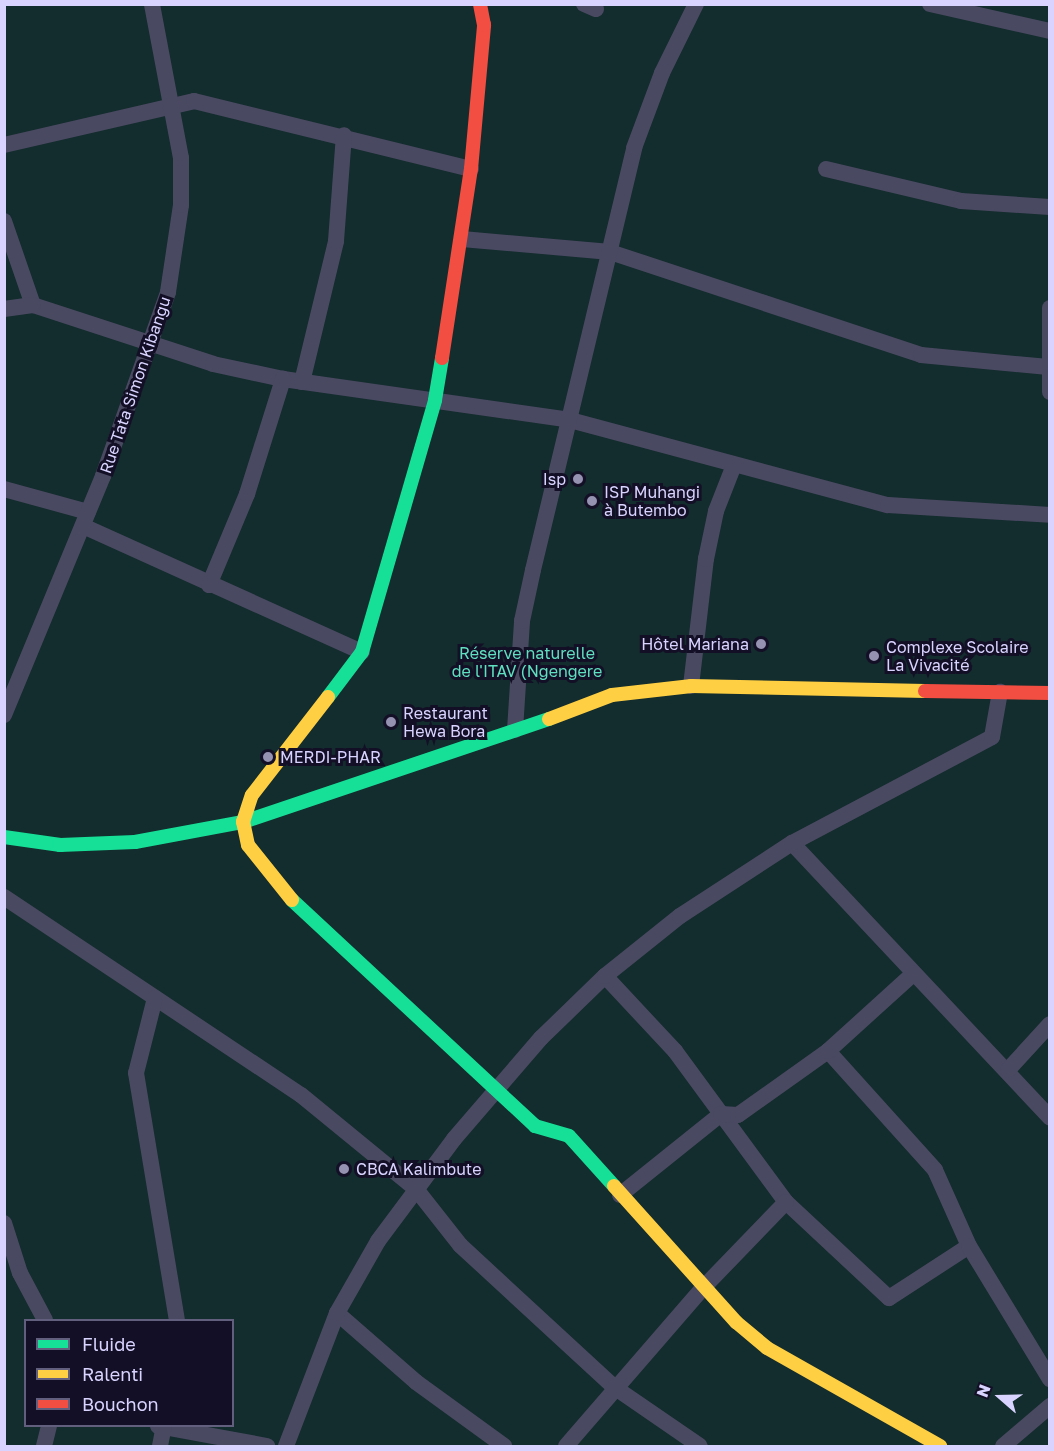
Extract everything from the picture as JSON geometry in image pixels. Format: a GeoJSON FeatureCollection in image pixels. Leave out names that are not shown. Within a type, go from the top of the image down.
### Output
{"type":"FeatureCollection","features":[{"type":"Feature","properties":{"kind":"main road"},"geometry":{"type":"LineString","coordinates":[[480,4],[484,25],[471,169],[462,239],[435,400],[362,652],[252,795],[243,822],[248,845],[307,919],[499,1090],[535,1126],[569,1136],[701,1290],[767,1348],[940,1446]]}},
{"type":"Feature","properties":{"kind":"main road"},"geometry":{"type":"LineString","coordinates":[[4,837],[60,845],[135,842],[243,822],[515,730],[612,694],[691,686],[1050,693]]}},
{"type":"Feature","properties":{"kind":"street","name":"Rue Tata Simon Kibangu"},"geometry":{"type":"LineString","coordinates":[[4,715],[86,519],[153,342],[168,292],[181,205],[179,132],[152,4]]}},
{"type":"Feature","properties":{"kind":"street"},"geometry":{"type":"LineString","coordinates":[[515,730],[522,621],[634,148],[662,73],[696,4]]}},
{"type":"Feature","properties":{"kind":"street"},"geometry":{"type":"LineString","coordinates":[[930,4],[1050,31]]}},
{"type":"Feature","properties":{"kind":"street"},"geometry":{"type":"LineString","coordinates":[[4,145],[194,101],[344,135],[471,169]]}},
{"type":"Feature","properties":{"kind":"street"},"geometry":{"type":"LineString","coordinates":[[302,382],[330,276],[344,135]]}},
{"type":"Feature","properties":{"kind":"street"},"geometry":{"type":"LineString","coordinates":[[826,169],[961,201],[1050,207]]}},
{"type":"Feature","properties":{"kind":"street"},"geometry":{"type":"LineString","coordinates":[[4,221],[33,305]]}},
{"type":"Feature","properties":{"kind":"street"},"geometry":{"type":"LineString","coordinates":[[462,239],[610,252],[921,355],[1048,367]]}},
{"type":"Feature","properties":{"kind":"street"},"geometry":{"type":"LineString","coordinates":[[4,309],[33,305],[213,363],[283,379],[570,420],[888,505],[1050,514]]}},
{"type":"Feature","properties":{"kind":"street"},"geometry":{"type":"LineString","coordinates":[[1050,308],[1048,367],[1050,392]]}},
{"type":"Feature","properties":{"kind":"street"},"geometry":{"type":"LineString","coordinates":[[209,585],[247,494],[283,379]]}},
{"type":"Feature","properties":{"kind":"street"},"geometry":{"type":"LineString","coordinates":[[691,686],[706,559],[716,511],[734,465]]}},
{"type":"Feature","properties":{"kind":"street"},"geometry":{"type":"LineString","coordinates":[[4,489],[86,519],[209,585],[362,652]]}},
{"type":"Feature","properties":{"kind":"street"},"geometry":{"type":"LineString","coordinates":[[286,1446],[337,1313],[416,1189],[541,1038],[605,976],[680,916],[792,843],[992,737],[1000,692]]}},
{"type":"Feature","properties":{"kind":"street"},"geometry":{"type":"LineString","coordinates":[[792,843],[913,974],[1008,1070],[1050,1118]]}},
{"type":"Feature","properties":{"kind":"street"},"geometry":{"type":"LineString","coordinates":[[4,897],[301,1095],[416,1189],[460,1245],[614,1387],[700,1446]]}},
{"type":"Feature","properties":{"kind":"street"},"geometry":{"type":"LineString","coordinates":[[620,1195],[721,1114],[738,1115],[828,1051],[913,974]]}},
{"type":"Feature","properties":{"kind":"street"},"geometry":{"type":"LineString","coordinates":[[605,976],[645,1014],[786,1202],[889,1298],[969,1246]]}},
{"type":"Feature","properties":{"kind":"street"},"geometry":{"type":"LineString","coordinates":[[155,998],[137,1082],[177,1319]]}},
{"type":"Feature","properties":{"kind":"street"},"geometry":{"type":"LineString","coordinates":[[1008,1070],[1050,1023]]}},
{"type":"Feature","properties":{"kind":"street"},"geometry":{"type":"LineString","coordinates":[[828,1051],[935,1170],[969,1246],[1050,1379]]}},
{"type":"Feature","properties":{"kind":"street"},"geometry":{"type":"LineString","coordinates":[[566,1446],[614,1387],[701,1290],[786,1202]]}},
{"type":"Feature","properties":{"kind":"street"},"geometry":{"type":"LineString","coordinates":[[4,1223],[20,1272],[44,1319]]}},
{"type":"Feature","properties":{"kind":"street"},"geometry":{"type":"LineString","coordinates":[[337,1313],[416,1382],[504,1446]]}},
{"type":"Feature","properties":{"kind":"street"},"geometry":{"type":"LineString","coordinates":[[1003,1446],[1050,1406]]}},
{"type":"Feature","properties":{"kind":"street"},"geometry":{"type":"LineString","coordinates":[[44,1446],[49,1427]]}},
{"type":"Feature","properties":{"kind":"street"},"geometry":{"type":"LineString","coordinates":[[160,1446],[162,1427]]}},
{"type":"Feature","properties":{"kind":"street"},"geometry":{"type":"LineString","coordinates":[[167,1427],[267,1446]]}},
{"type":"Feature","properties":{"kind":"green space","name":"Réserve naturelle de l'ITAV (Ngengere"},"geometry":{"type":"Polygon","coordinates":[[[5,5],[1049,5],[1049,1446],[5,1446],[5,5]]]}},
{"type":"Feature","properties":{"kind":"traffic: fast"},"geometry":{"type":"LineString","coordinates":[[328,697],[362,652],[435,400],[442,358]]}},
{"type":"Feature","properties":{"kind":"traffic: fast"},"geometry":{"type":"LineString","coordinates":[[4,837],[60,845],[135,842],[243,822],[549,719]]}},
{"type":"Feature","properties":{"kind":"traffic: fast"},"geometry":{"type":"LineString","coordinates":[[292,900],[535,1126],[569,1136],[614,1186]]}},
{"type":"Feature","properties":{"kind":"traffic: slow"},"geometry":{"type":"LineString","coordinates":[[549,719],[612,695],[691,686],[925,691]]}},
{"type":"Feature","properties":{"kind":"traffic: slow"},"geometry":{"type":"LineString","coordinates":[[292,900],[248,845],[243,822],[252,795],[328,697]]}},
{"type":"Feature","properties":{"kind":"traffic: slow"},"geometry":{"type":"LineString","coordinates":[[614,1186],[736,1322],[767,1348],[940,1446]]}},
{"type":"Feature","properties":{"kind":"traffic: jam"},"geometry":{"type":"LineString","coordinates":[[442,358],[471,169],[484,25],[480,4]]}},
{"type":"Feature","properties":{"kind":"traffic: jam"},"geometry":{"type":"LineString","coordinates":[[925,691],[1050,693]]}},
{"type":"Feature","properties":{"kind":"place","name":"Isp"},"geometry":{"type":"Point","coordinates":[578,479]}},
{"type":"Feature","properties":{"kind":"place","name":"ISP Muhangi à Butembo"},"geometry":{"type":"Point","coordinates":[592,501]}},
{"type":"Feature","properties":{"kind":"place","name":"Hôtel Mariana"},"geometry":{"type":"Point","coordinates":[761,644]}},
{"type":"Feature","properties":{"kind":"place","name":"Complexe Scolaire La Vivacité"},"geometry":{"type":"Point","coordinates":[874,656]}},
{"type":"Feature","properties":{"kind":"place","name":"Restaurant Hewa Bora"},"geometry":{"type":"Point","coordinates":[391,722]}},
{"type":"Feature","properties":{"kind":"place","name":"MERDI-PHAR"},"geometry":{"type":"Point","coordinates":[268,757]}},
{"type":"Feature","properties":{"kind":"place","name":"CBCA Kalimbute"},"geometry":{"type":"Point","coordinates":[344,1169]}}]}
